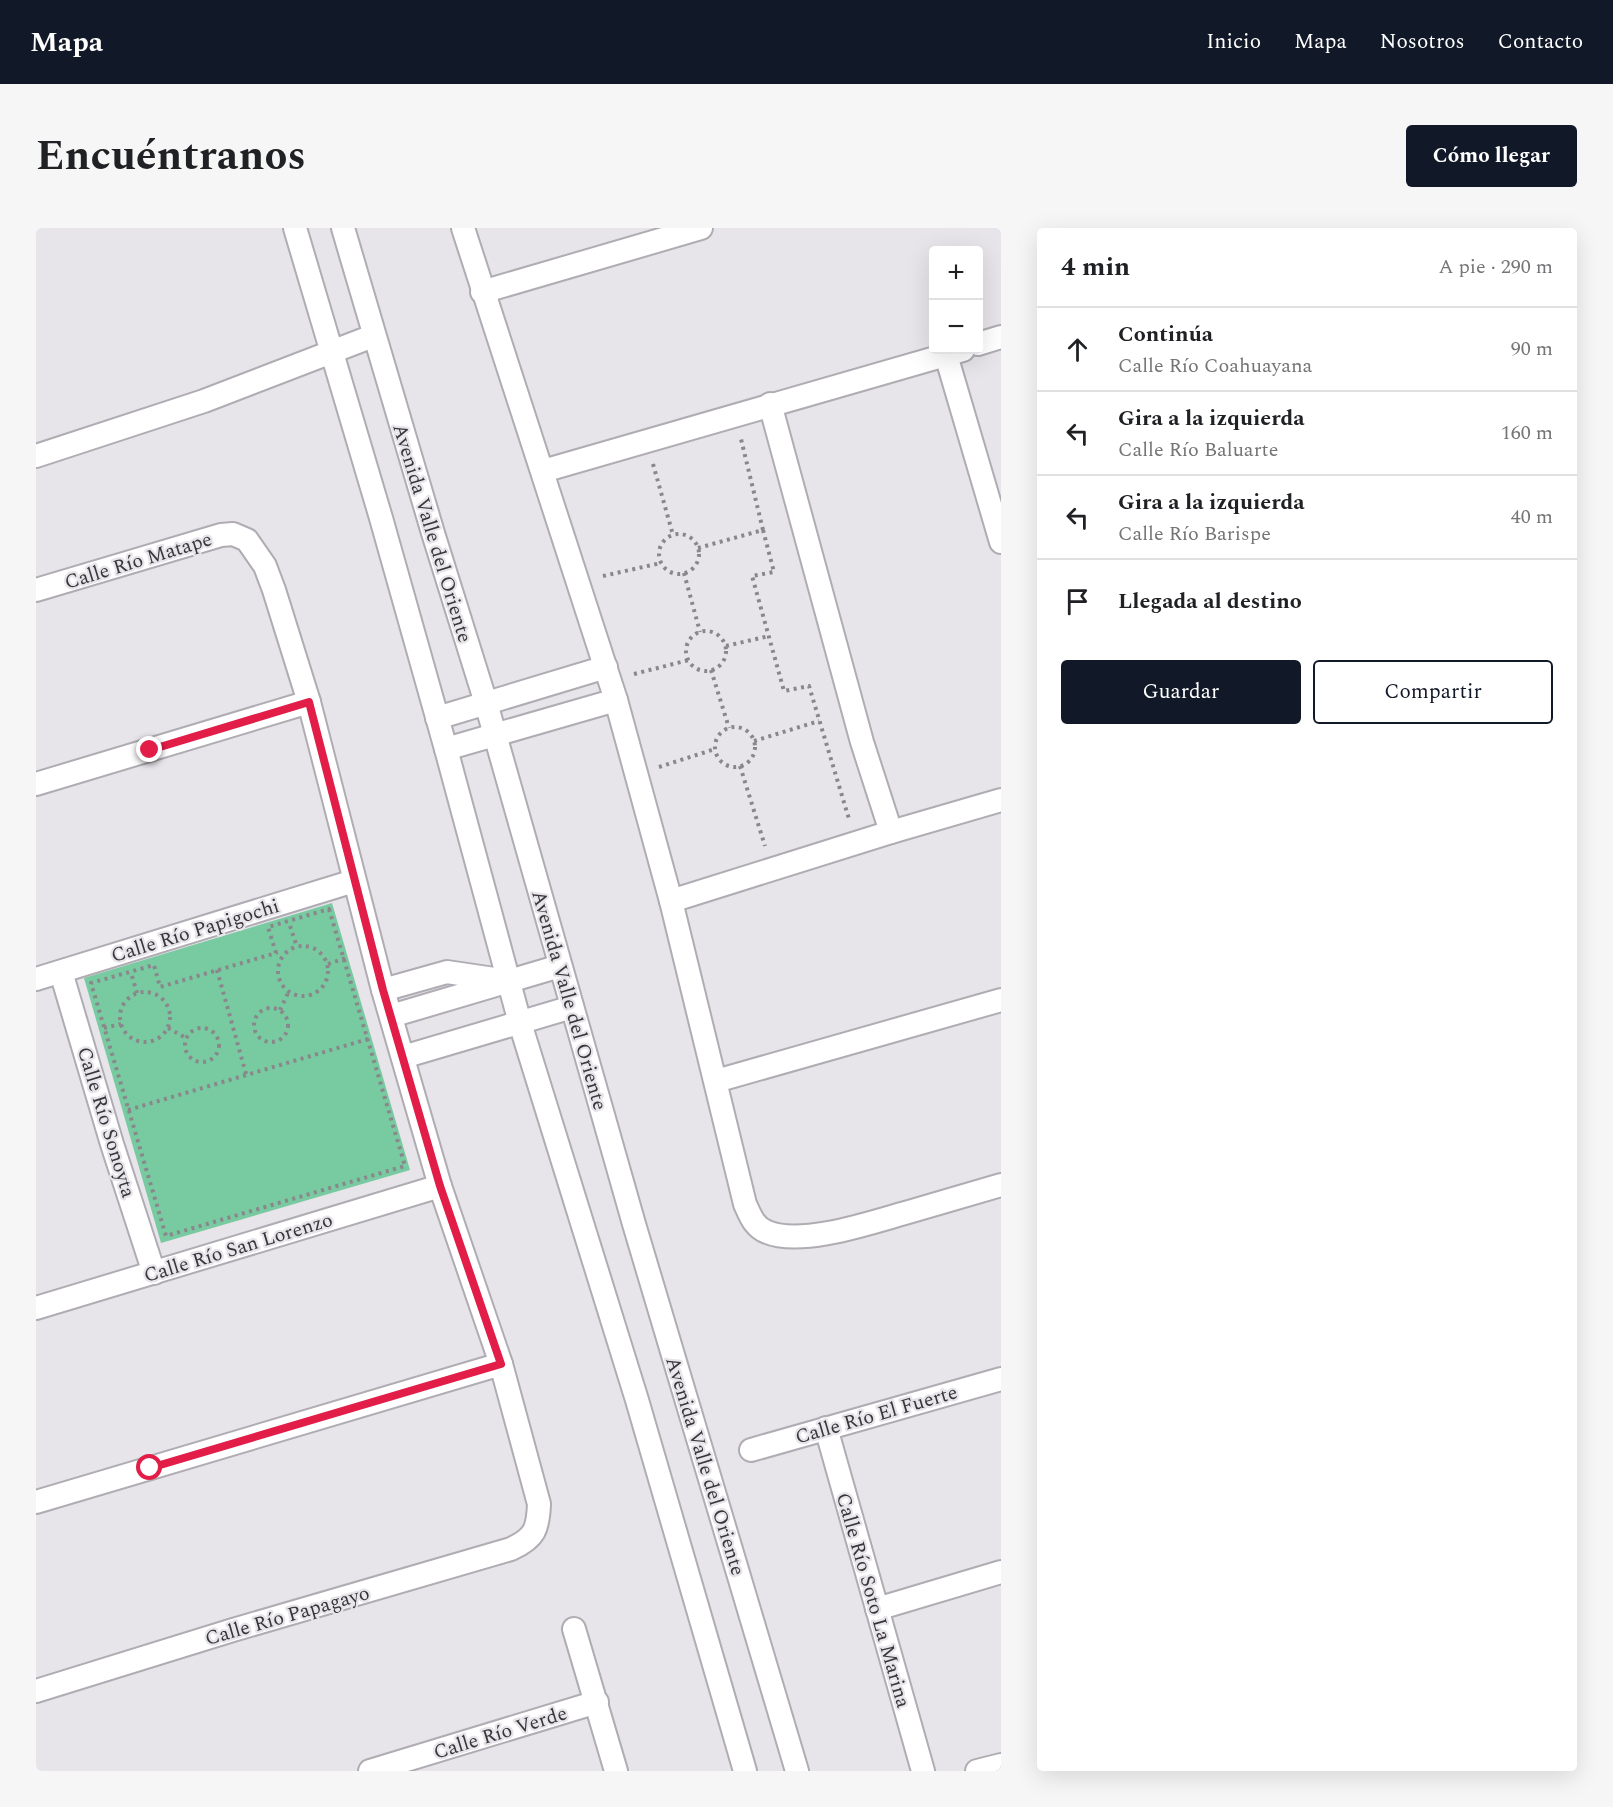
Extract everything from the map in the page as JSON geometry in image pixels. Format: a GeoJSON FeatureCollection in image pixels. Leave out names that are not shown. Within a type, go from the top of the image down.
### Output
{"type":"FeatureCollection","features":[{"type":"Feature","properties":{"kind":"street"},"geometry":{"type":"LineString","coordinates":[[295,228],[381,518],[520,1023],[633,1389],[745,1771]]}},
{"type":"Feature","properties":{"kind":"street","name":"Avenida Valle del Oriente"},"geometry":{"type":"LineString","coordinates":[[343,228],[373,336],[486,703],[662,1321],[797,1771]]}},
{"type":"Feature","properties":{"kind":"street"},"geometry":{"type":"LineString","coordinates":[[463,228],[611,682],[671,901],[745,1204],[757,1226],[777,1236],[814,1236],[1001,1185]]}},
{"type":"Feature","properties":{"kind":"street"},"geometry":{"type":"LineString","coordinates":[[482,292],[658,234],[701,228]]}},
{"type":"Feature","properties":{"kind":"street"},"geometry":{"type":"LineString","coordinates":[[36,456],[204,401],[373,336]]}},
{"type":"Feature","properties":{"kind":"street"},"geometry":{"type":"LineString","coordinates":[[983,342],[1001,337]]}},
{"type":"Feature","properties":{"kind":"street"},"geometry":{"type":"LineString","coordinates":[[543,471],[947,354]]}},
{"type":"Feature","properties":{"kind":"street"},"geometry":{"type":"LineString","coordinates":[[954,354],[1001,542]]}},
{"type":"Feature","properties":{"kind":"street"},"geometry":{"type":"LineString","coordinates":[[770,404],[862,742],[891,832]]}},
{"type":"Feature","properties":{"kind":"street","name":"Calle Río Matape"},"geometry":{"type":"LineString","coordinates":[[36,590],[211,536],[232,534],[240,536],[255,549],[265,566],[309,702]]}},
{"type":"Feature","properties":{"kind":"street"},"geometry":{"type":"LineString","coordinates":[[437,718],[486,703],[611,682]]}},
{"type":"Feature","properties":{"kind":"street"},"geometry":{"type":"LineString","coordinates":[[446,749],[495,735],[611,682]]}},
{"type":"Feature","properties":{"kind":"street"},"geometry":{"type":"LineString","coordinates":[[36,784],[309,702],[383,990],[440,1186],[501,1364],[36,1502]]}},
{"type":"Feature","properties":{"kind":"street"},"geometry":{"type":"LineString","coordinates":[[671,901],[1001,800]]}},
{"type":"Feature","properties":{"kind":"street","name":"Calle Río Papigochi"},"geometry":{"type":"LineString","coordinates":[[36,979],[354,881]]}},
{"type":"Feature","properties":{"kind":"street"},"geometry":{"type":"LineString","coordinates":[[393,1023],[508,981],[560,966]]}},
{"type":"Feature","properties":{"kind":"street","name":"Calle Río Sonoyta"},"geometry":{"type":"LineString","coordinates":[[61,972],[154,1273]]}},
{"type":"Feature","properties":{"kind":"street"},"geometry":{"type":"LineString","coordinates":[[383,990],[447,972],[508,981]]}},
{"type":"Feature","properties":{"kind":"street"},"geometry":{"type":"LineString","coordinates":[[716,1081],[1001,1000]]}},
{"type":"Feature","properties":{"kind":"street"},"geometry":{"type":"LineString","coordinates":[[403,1058],[572,1007]]}},
{"type":"Feature","properties":{"kind":"street","name":"Calle Río San Lorenzo"},"geometry":{"type":"LineString","coordinates":[[36,1308],[440,1186]]}},
{"type":"Feature","properties":{"kind":"street","name":"Calle Río Papagayo"},"geometry":{"type":"LineString","coordinates":[[36,1691],[511,1549],[526,1542],[534,1533],[538,1519],[536,1488],[501,1364]]}},
{"type":"Feature","properties":{"kind":"street","name":"Calle Río El Fuerte"},"geometry":{"type":"LineString","coordinates":[[751,1450],[1001,1379]]}},
{"type":"Feature","properties":{"kind":"street","name":"Calle Río Soto La Marina"},"geometry":{"type":"LineString","coordinates":[[826,1428],[923,1771]]}},
{"type":"Feature","properties":{"kind":"street"},"geometry":{"type":"LineString","coordinates":[[877,1609],[1001,1572]]}},
{"type":"Feature","properties":{"kind":"street"},"geometry":{"type":"LineString","coordinates":[[574,1629],[597,1702],[615,1771]]}},
{"type":"Feature","properties":{"kind":"street","name":"Calle Río Verde"},"geometry":{"type":"LineString","coordinates":[[369,1771],[597,1702]]}},
{"type":"Feature","properties":{"kind":"street"},"geometry":{"type":"LineString","coordinates":[[978,1771],[1001,1765]]}},
{"type":"Feature","properties":{"kind":"path"},"geometry":{"type":"LineString","coordinates":[[734,415],[774,572],[752,576],[784,691],[809,686],[856,843]]}},
{"type":"Feature","properties":{"kind":"path"},"geometry":{"type":"LineString","coordinates":[[646,441],[673,535]]}},
{"type":"Feature","properties":{"kind":"path"},"geometry":{"type":"LineString","coordinates":[[698,548],[763,530]]}},
{"type":"Feature","properties":{"kind":"path"},"geometry":{"type":"LineString","coordinates":[[673,535],[686,535],[698,548],[699,554],[695,566],[684,573],[671,572],[661,563],[659,556],[662,543],[673,535]]}},
{"type":"Feature","properties":{"kind":"path"},"geometry":{"type":"LineString","coordinates":[[579,582],[661,563]]}},
{"type":"Feature","properties":{"kind":"path"},"geometry":{"type":"LineString","coordinates":[[684,573],[700,632]]}},
{"type":"Feature","properties":{"kind":"path"},"geometry":{"type":"LineString","coordinates":[[707,631],[718,636],[726,646],[722,664],[711,670],[698,669],[688,660],[687,647],[694,636],[700,632],[707,631]]}},
{"type":"Feature","properties":{"kind":"path"},"geometry":{"type":"LineString","coordinates":[[726,646],[769,636]]}},
{"type":"Feature","properties":{"kind":"path"},"geometry":{"type":"LineString","coordinates":[[611,682],[688,660]]}},
{"type":"Feature","properties":{"kind":"path"},"geometry":{"type":"LineString","coordinates":[[711,670],[729,728]]}},
{"type":"Feature","properties":{"kind":"path"},"geometry":{"type":"LineString","coordinates":[[754,741],[819,721]]}},
{"type":"Feature","properties":{"kind":"path"},"geometry":{"type":"LineString","coordinates":[[735,727],[747,731],[754,741],[755,748],[751,759],[740,766],[727,765],[721,761],[715,749],[718,736],[729,728],[735,727]]}},
{"type":"Feature","properties":{"kind":"path"},"geometry":{"type":"LineString","coordinates":[[637,774],[715,749]]}},
{"type":"Feature","properties":{"kind":"path"},"geometry":{"type":"LineString","coordinates":[[740,766],[772,869]]}},
{"type":"Feature","properties":{"kind":"path"},"geometry":{"type":"LineString","coordinates":[[329,909],[405,1166],[166,1236],[91,983],[154,965],[160,987],[217,970],[276,953],[268,927],[329,909]]}},
{"type":"Feature","properties":{"kind":"path"},"geometry":{"type":"LineString","coordinates":[[294,946],[311,946],[318,950],[324,957],[328,972],[322,987],[308,996],[300,996],[289,991],[280,982],[278,973],[281,957],[294,946]]}},
{"type":"Feature","properties":{"kind":"path"},"geometry":{"type":"LineString","coordinates":[[217,970],[246,1074]]}},
{"type":"Feature","properties":{"kind":"path"},"geometry":{"type":"LineString","coordinates":[[146,991],[161,996],[170,1010],[171,1018],[168,1028],[159,1038],[151,1041],[134,1039],[122,1028],[121,1011],[124,1003],[137,993],[146,991]]}},
{"type":"Feature","properties":{"kind":"path"},"geometry":{"type":"LineString","coordinates":[[280,1010],[289,991]]}},
{"type":"Feature","properties":{"kind":"path"},"geometry":{"type":"LineString","coordinates":[[272,1007],[280,1010],[287,1021],[286,1031],[280,1039],[263,1040],[255,1032],[256,1015],[266,1008],[272,1007]]}},
{"type":"Feature","properties":{"kind":"path"},"geometry":{"type":"LineString","coordinates":[[104,1117],[367,1039],[393,1023]]}},
{"type":"Feature","properties":{"kind":"path"},"geometry":{"type":"LineString","coordinates":[[168,1028],[186,1038]]}},
{"type":"Feature","properties":{"kind":"path"},"geometry":{"type":"LineString","coordinates":[[209,1029],[217,1036],[218,1051],[215,1056],[206,1061],[195,1060],[186,1052],[186,1038],[192,1030],[209,1029]]}},
{"type":"Feature","properties":{"kind":"green space"},"geometry":{"type":"Polygon","coordinates":[[[332,903],[410,1170],[161,1243],[84,978],[332,903]]]}},
{"type":"Feature","properties":{"kind":"route"},"geometry":{"type":"LineString","coordinates":[[150,750],[309,702],[383,990],[440,1186],[501,1364],[150,1468]]}}]}
